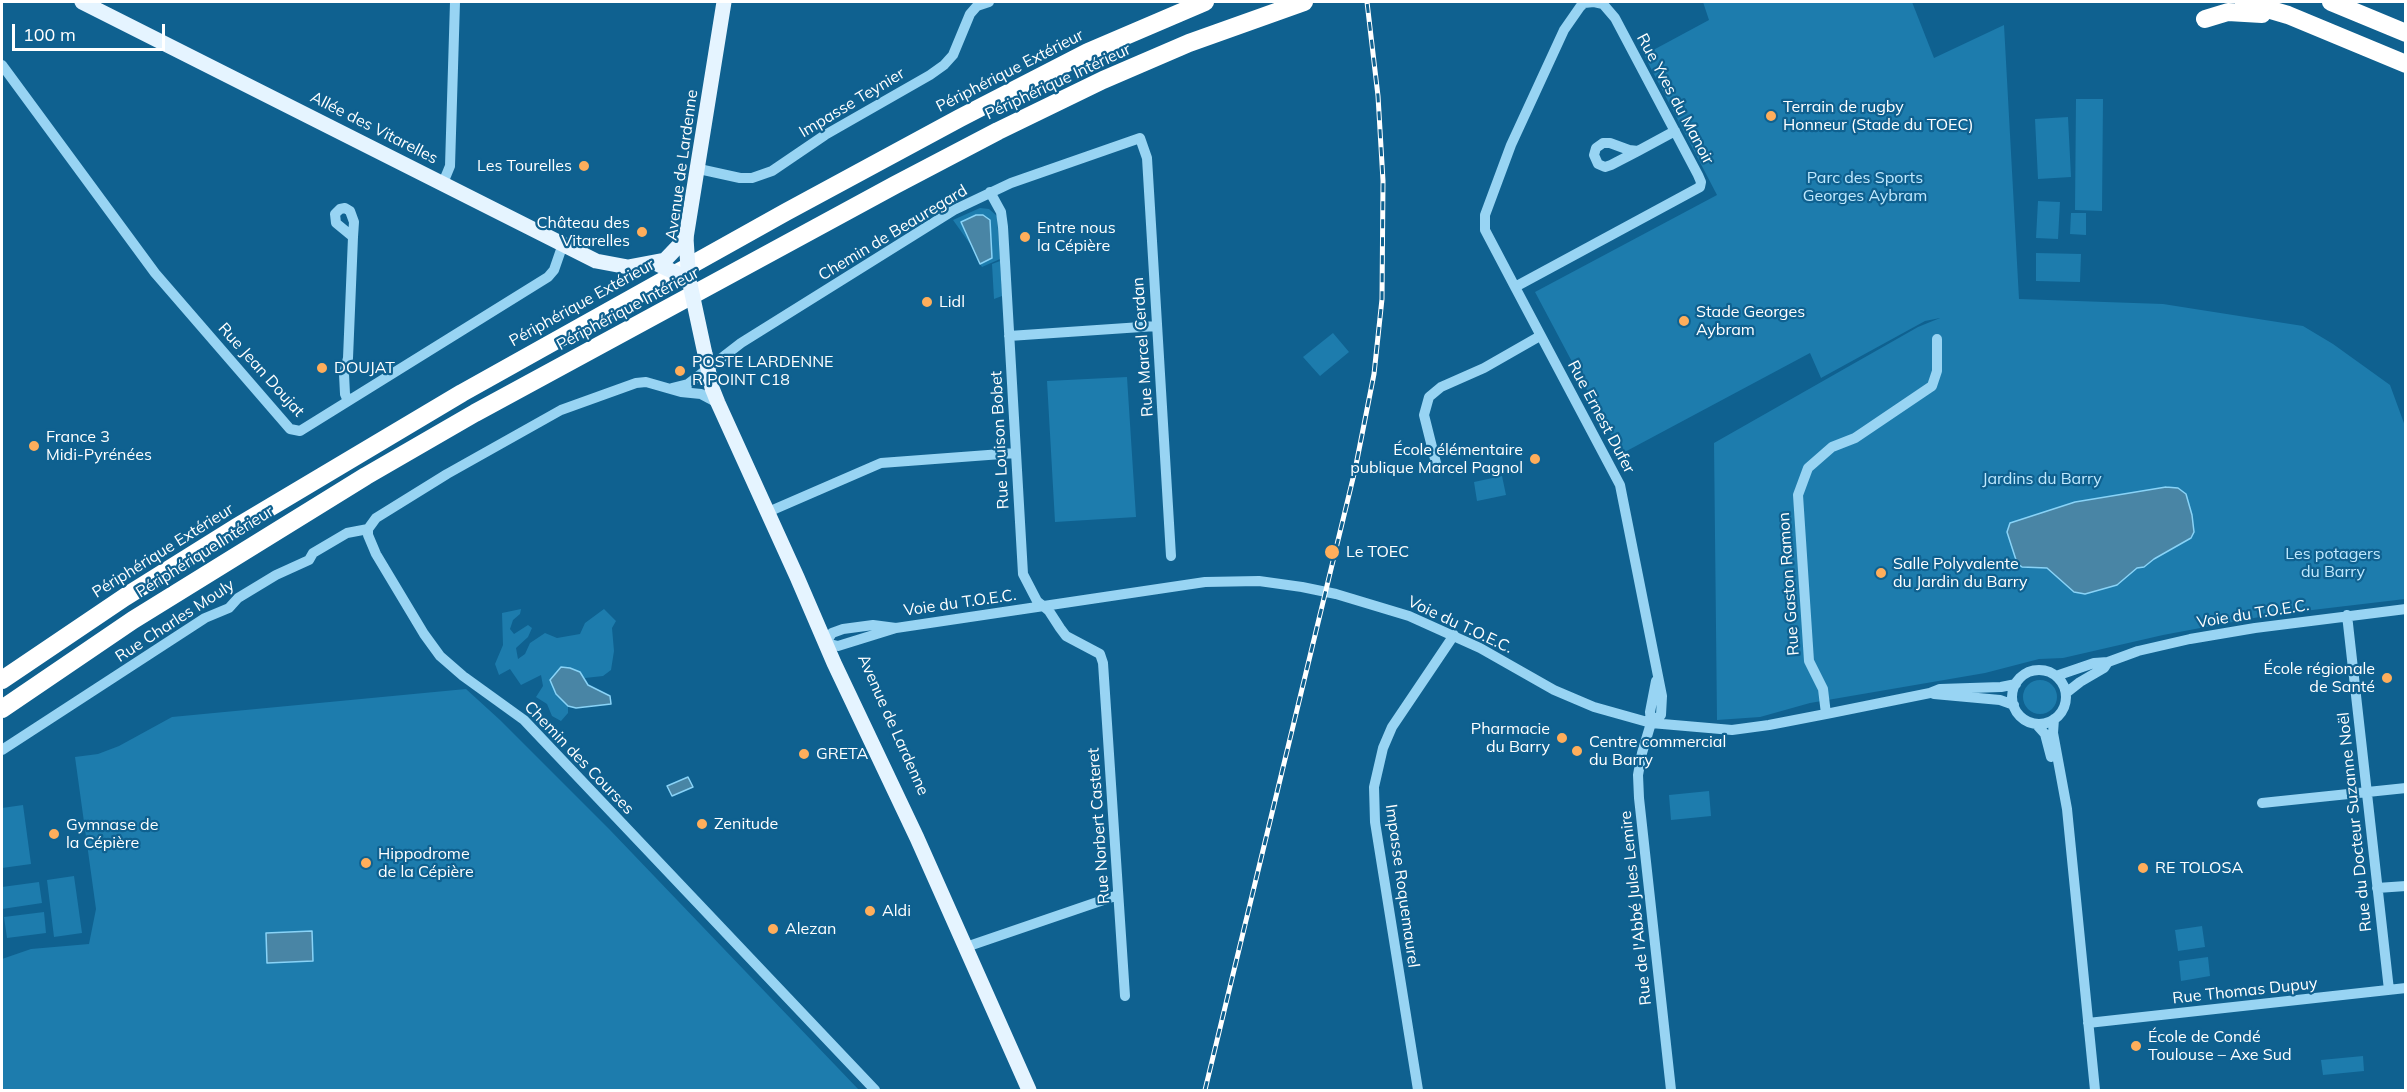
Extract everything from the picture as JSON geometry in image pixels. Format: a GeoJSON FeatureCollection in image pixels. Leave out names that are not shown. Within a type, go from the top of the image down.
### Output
{"type":"FeatureCollection","features":[{"type":"Feature","properties":{"kind":"highway","name":"Périphérique Extérieur"},"geometry":{"type":"LineString","coordinates":[[2,680],[124,597],[462,393],[786,212],[960,118],[1088,52],[1205,2]]}},
{"type":"Feature","properties":{"kind":"highway","name":"Périphérique Intérieur"},"geometry":{"type":"LineString","coordinates":[[2,709],[133,620],[366,476],[475,413],[998,131],[1103,80],[1189,44],[1304,2]]}},
{"type":"Feature","properties":{"kind":"highway"},"geometry":{"type":"LineString","coordinates":[[2244,2],[2288,15],[2406,64]]}},
{"type":"Feature","properties":{"kind":"highway"},"geometry":{"type":"LineString","coordinates":[[2331,2],[2406,33]]}},
{"type":"Feature","properties":{"kind":"highway"},"geometry":{"type":"LineString","coordinates":[[2205,19],[2228,12],[2288,15]]}},
{"type":"Feature","properties":{"kind":"main road","name":"Allée des Vitarelles"},"geometry":{"type":"LineString","coordinates":[[82,2],[596,261],[626,267],[660,262]]}},
{"type":"Feature","properties":{"kind":"main road","name":"Avenue de Lardenne"},"geometry":{"type":"LineString","coordinates":[[724,2],[699,169],[686,238],[690,284],[708,376],[722,401],[832,640],[1036,1090]]}},
{"type":"Feature","properties":{"kind":"main road"},"geometry":{"type":"LineString","coordinates":[[660,262],[686,238]]}},
{"type":"Feature","properties":{"kind":"main road"},"geometry":{"type":"LineString","coordinates":[[660,262],[679,260],[688,268]]}},
{"type":"Feature","properties":{"kind":"main road"},"geometry":{"type":"LineString","coordinates":[[660,262],[690,284]]}},
{"type":"Feature","properties":{"kind":"main road","name":"Avenue de Lardenne"},"geometry":{"type":"LineString","coordinates":[[969,946],[1029,1090]]}},
{"type":"Feature","properties":{"kind":"street"},"geometry":{"type":"LineString","coordinates":[[443,183],[450,166],[455,2]]}},
{"type":"Feature","properties":{"kind":"street","name":"Impasse Teynier"},"geometry":{"type":"LineString","coordinates":[[699,169],[740,178],[761,176],[772,171],[825,135],[944,65],[953,55],[976,4],[988,2]]}},
{"type":"Feature","properties":{"kind":"street","name":"Rue Yves du Manoir"},"geometry":{"type":"LineString","coordinates":[[1584,3],[1603,4],[1615,18],[1675,131],[1698,175],[1701,182],[1700,187],[1515,287],[1485,230],[1485,215],[1524,113],[1563,30],[1584,3]]}},
{"type":"Feature","properties":{"kind":"street","name":"Rue Jean Doujat"},"geometry":{"type":"LineString","coordinates":[[2,65],[155,273],[291,429],[300,431],[548,277],[554,270],[563,244]]}},
{"type":"Feature","properties":{"kind":"street"},"geometry":{"type":"LineString","coordinates":[[1638,151],[1675,131]]}},
{"type":"Feature","properties":{"kind":"street","name":"Chemin de Beauregard"},"geometry":{"type":"LineString","coordinates":[[708,376],[720,358],[741,343],[954,210],[990,192],[1140,138]]}},
{"type":"Feature","properties":{"kind":"street","name":"Rue Marcel Cerdan"},"geometry":{"type":"LineString","coordinates":[[1140,138],[1147,158],[1171,555]]}},
{"type":"Feature","properties":{"kind":"street","name":"Rue Louison Bobet"},"geometry":{"type":"LineString","coordinates":[[990,192],[1001,212],[1004,227],[1023,574],[1037,601],[1049,611],[1066,636],[1100,654]]}},
{"type":"Feature","properties":{"kind":"street"},"geometry":{"type":"LineString","coordinates":[[348,401],[345,394],[344,374],[348,358],[353,237]]}},
{"type":"Feature","properties":{"kind":"street","name":"Rue Ernest Dufer"},"geometry":{"type":"LineString","coordinates":[[1515,287],[1620,485],[1656,676],[1662,696],[1660,715],[1652,723]]}},
{"type":"Feature","properties":{"kind":"street"},"geometry":{"type":"LineString","coordinates":[[1010,336],[1156,326]]}},
{"type":"Feature","properties":{"kind":"street"},"geometry":{"type":"LineString","coordinates":[[1436,463],[1424,415],[1430,397],[1441,387],[1484,368],[1540,336]]}},
{"type":"Feature","properties":{"kind":"street","name":"Rue Gaston Ramon"},"geometry":{"type":"LineString","coordinates":[[1826,714],[1822,689],[1809,661],[1798,495],[1808,468],[1832,447],[1855,438],[1932,386],[1937,371],[1937,339]]}},
{"type":"Feature","properties":{"kind":"street"},"geometry":{"type":"LineString","coordinates":[[671,388],[708,376]]}},
{"type":"Feature","properties":{"kind":"street"},"geometry":{"type":"LineString","coordinates":[[368,529],[376,518],[437,480],[561,410],[636,383],[646,382],[681,392],[708,376]]}},
{"type":"Feature","properties":{"kind":"street"},"geometry":{"type":"LineString","coordinates":[[772,510],[881,463],[1015,453]]}},
{"type":"Feature","properties":{"kind":"street","name":"Rue Charles Mouly"},"geometry":{"type":"LineString","coordinates":[[2,750],[205,618],[229,608],[238,598],[276,575],[309,560],[314,553],[347,533],[368,529]]}},
{"type":"Feature","properties":{"kind":"street","name":"Chemin des Courses"},"geometry":{"type":"LineString","coordinates":[[368,529],[370,542],[376,554],[424,634],[440,656],[463,676],[505,704],[524,720],[875,1090]]}},
{"type":"Feature","properties":{"kind":"street","name":"Voie du T.O.E.C."},"geometry":{"type":"LineString","coordinates":[[832,640],[896,628],[1205,582],[1259,581],[1302,587],[1409,616],[1454,635],[1554,690],[1594,707],[1652,723],[1732,730],[1769,726],[1940,689],[2001,687],[2016,684]]}},
{"type":"Feature","properties":{"kind":"street","name":"Voie du T.O.E.C."},"geometry":{"type":"LineString","coordinates":[[2056,676],[2094,663],[2108,662],[2138,651],[2187,640],[2255,628],[2406,609]]}},
{"type":"Feature","properties":{"kind":"street","name":"Rue du Docteur Suzanne Noël"},"geometry":{"type":"LineString","coordinates":[[2347,615],[2389,990]]}},
{"type":"Feature","properties":{"kind":"street","name":"Impasse Roquemaurel"},"geometry":{"type":"LineString","coordinates":[[1418,1090],[1375,822],[1374,787],[1383,748],[1392,727],[1454,635]]}},
{"type":"Feature","properties":{"kind":"street","name":"Rue Norbert Casteret"},"geometry":{"type":"LineString","coordinates":[[1100,654],[1103,663],[1125,996]]}},
{"type":"Feature","properties":{"kind":"street","name":"Voie du T.O.E.C."},"geometry":{"type":"LineString","coordinates":[[2066,693],[2104,668],[2108,662]]}},
{"type":"Feature","properties":{"kind":"street"},"geometry":{"type":"LineString","coordinates":[[2036,724],[2054,719],[2064,708],[2066,693],[2063,684],[2048,671],[2039,670],[2022,676],[2016,684],[2012,697],[2022,717],[2036,724],[2045,734],[2056,774],[2068,865],[2074,884]]}},
{"type":"Feature","properties":{"kind":"street","name":"Voie du T.O.E.C."},"geometry":{"type":"LineString","coordinates":[[1930,693],[2000,700],[2014,705]]}},
{"type":"Feature","properties":{"kind":"street"},"geometry":{"type":"LineString","coordinates":[[2054,719],[2053,733],[2067,808],[2095,1090]]}},
{"type":"Feature","properties":{"kind":"street","name":"Rue de l'Abbé Jules Lemire"},"geometry":{"type":"LineString","coordinates":[[1652,723],[1642,753],[1638,775],[1639,798],[1671,1090]]}},
{"type":"Feature","properties":{"kind":"street"},"geometry":{"type":"LineString","coordinates":[[2262,803],[2406,788]]}},
{"type":"Feature","properties":{"kind":"street"},"geometry":{"type":"LineString","coordinates":[[2377,888],[2406,886]]}},
{"type":"Feature","properties":{"kind":"street"},"geometry":{"type":"LineString","coordinates":[[969,946],[1118,895]]}},
{"type":"Feature","properties":{"kind":"street","name":"Rue Thomas Dupuy"},"geometry":{"type":"LineString","coordinates":[[2088,1023],[2406,988]]}},
{"type":"Feature","properties":{"kind":"green space","name":"Jardins du Barry"},"geometry":{"type":"Polygon","coordinates":[[[1703,2],[1912,2],[1934,58],[2004,25],[2019,299],[2163,304],[2303,326],[2333,344],[2390,385],[2405,426],[2405,599],[2270,615],[2163,635],[2063,658],[2039,659],[1985,673],[1810,703],[1760,717],[1717,720],[1714,443],[1918,327],[1940,318],[1925,321],[1821,378],[1810,353],[1621,454],[1535,292],[1717,195],[1644,55],[1709,20],[1703,2]]]}},
{"type":"Feature","properties":{"kind":"green space"},"geometry":{"type":"Polygon","coordinates":[[[2076,99],[2103,99],[2102,211],[2075,210],[2076,99]]]}},
{"type":"Feature","properties":{"kind":"green space"},"geometry":{"type":"Polygon","coordinates":[[[2068,117],[2071,177],[2038,179],[2035,119],[2068,117]]]}},
{"type":"Feature","properties":{"kind":"green space"},"geometry":{"type":"Polygon","coordinates":[[[2038,201],[2060,202],[2058,239],[2036,238],[2038,201]]]}},
{"type":"Feature","properties":{"kind":"green space"},"geometry":{"type":"Polygon","coordinates":[[[980,208],[989,209],[997,216],[1000,259],[982,267],[980,264],[992,258],[961,222],[973,248],[953,220],[980,208]]]}},
{"type":"Feature","properties":{"kind":"green space"},"geometry":{"type":"Polygon","coordinates":[[[2071,213],[2086,213],[2086,235],[2070,234],[2071,213]]]}},
{"type":"Feature","properties":{"kind":"green space"},"geometry":{"type":"Polygon","coordinates":[[[2036,253],[2081,254],[2080,282],[2036,281],[2036,253]]]}},
{"type":"Feature","properties":{"kind":"green space"},"geometry":{"type":"Polygon","coordinates":[[[1000,261],[1002,296],[994,299],[992,264],[1000,261]]]}},
{"type":"Feature","properties":{"kind":"green space"},"geometry":{"type":"Polygon","coordinates":[[[1333,333],[1349,352],[1320,376],[1303,357],[1333,333]]]}},
{"type":"Feature","properties":{"kind":"green space"},"geometry":{"type":"Polygon","coordinates":[[[1127,377],[1136,517],[1055,522],[1047,381],[1127,377]]]}},
{"type":"Feature","properties":{"kind":"green space"},"geometry":{"type":"Polygon","coordinates":[[[1502,476],[1506,495],[1477,501],[1474,482],[1502,476]]]}},
{"type":"Feature","properties":{"kind":"green space"},"geometry":{"type":"Polygon","coordinates":[[[521,609],[510,629],[514,634],[528,625],[532,628],[528,637],[516,648],[518,659],[525,654],[530,643],[545,633],[557,638],[580,634],[585,623],[604,609],[616,621],[612,628],[614,651],[611,670],[603,676],[585,678],[575,670],[561,667],[568,713],[561,721],[552,716],[547,704],[536,697],[543,686],[541,675],[521,685],[510,669],[499,675],[495,664],[503,645],[502,613],[521,609]]]}},
{"type":"Feature","properties":{"kind":"green space"},"geometry":{"type":"Polygon","coordinates":[[[2040,680],[2052,685],[2057,697],[2052,709],[2040,714],[2028,709],[2023,697],[2028,685],[2040,680]]]}},
{"type":"Feature","properties":{"kind":"green space","name":"Hippodrome de la Cépière"},"geometry":{"type":"Polygon","coordinates":[[[466,689],[610,830],[859,1090],[2,1090],[2,959],[31,949],[89,944],[96,909],[75,757],[98,754],[119,746],[172,717],[466,689]]]}},
{"type":"Feature","properties":{"kind":"green space"},"geometry":{"type":"Polygon","coordinates":[[[1709,791],[1711,816],[1671,820],[1669,795],[1709,791]]]}},
{"type":"Feature","properties":{"kind":"green space"},"geometry":{"type":"Polygon","coordinates":[[[23,805],[31,864],[2,868],[2,808],[23,805]]]}},
{"type":"Feature","properties":{"kind":"green space"},"geometry":{"type":"Polygon","coordinates":[[[74,876],[82,933],[54,937],[47,880],[74,876]]]}},
{"type":"Feature","properties":{"kind":"green space"},"geometry":{"type":"Polygon","coordinates":[[[39,882],[42,903],[2,909],[2,887],[39,882]]]}},
{"type":"Feature","properties":{"kind":"green space"},"geometry":{"type":"Polygon","coordinates":[[[44,912],[46,933],[7,938],[4,917],[44,912]]]}},
{"type":"Feature","properties":{"kind":"green space"},"geometry":{"type":"Polygon","coordinates":[[[2202,926],[2205,947],[2178,951],[2175,930],[2202,926]]]}},
{"type":"Feature","properties":{"kind":"green space"},"geometry":{"type":"Polygon","coordinates":[[[2208,957],[2210,976],[2181,981],[2179,961],[2208,957]]]}},
{"type":"Feature","properties":{"kind":"green space"},"geometry":{"type":"Polygon","coordinates":[[[2363,1056],[2364,1071],[2323,1075],[2321,1060],[2363,1056]]]}},
{"type":"Feature","properties":{"kind":"shaded area"},"geometry":{"type":"Polygon","coordinates":[[[976,215],[983,215],[990,220],[992,258],[980,264],[961,222],[976,215]]]}},
{"type":"Feature","properties":{"kind":"shaded area"},"geometry":{"type":"Polygon","coordinates":[[[2166,487],[2178,488],[2186,494],[2194,532],[2191,538],[2144,567],[2137,568],[2117,585],[2085,594],[2074,592],[2047,568],[2022,567],[2017,563],[2007,532],[2010,523],[2075,502],[2166,487]]]}},
{"type":"Feature","properties":{"kind":"shaded area"},"geometry":{"type":"Polygon","coordinates":[[[561,667],[580,672],[588,685],[610,696],[611,704],[576,708],[568,706],[556,694],[550,680],[561,667]]]}},
{"type":"Feature","properties":{"kind":"shaded area"},"geometry":{"type":"Polygon","coordinates":[[[688,777],[693,787],[672,796],[667,786],[688,777]]]}},
{"type":"Feature","properties":{"kind":"shaded area"},"geometry":{"type":"Polygon","coordinates":[[[312,931],[313,961],[267,963],[266,933],[312,931]]]}},
{"type":"Feature","properties":{"kind":"railway"},"geometry":{"type":"LineString","coordinates":[[1205,1090],[1355,470],[1374,374],[1382,299],[1383,181],[1378,96],[1367,2]]}},
{"type":"Feature","properties":{"kind":"place","name":"Terrain de rugby Honneur (Stade du TOEC)"},"geometry":{"type":"Point","coordinates":[1771,116]}},
{"type":"Feature","properties":{"kind":"place","name":"Les Tourelles"},"geometry":{"type":"Point","coordinates":[584,166]}},
{"type":"Feature","properties":{"kind":"place","name":"Château des Vitarelles"},"geometry":{"type":"Point","coordinates":[642,232]}},
{"type":"Feature","properties":{"kind":"place","name":"Entre nous la Cépière"},"geometry":{"type":"Point","coordinates":[1025,237]}},
{"type":"Feature","properties":{"kind":"place","name":"Lidl"},"geometry":{"type":"Point","coordinates":[927,302]}},
{"type":"Feature","properties":{"kind":"place","name":"Stade Georges Aybram"},"geometry":{"type":"Point","coordinates":[1684,321]}},
{"type":"Feature","properties":{"kind":"place","name":"DOUJAT"},"geometry":{"type":"Point","coordinates":[322,368]}},
{"type":"Feature","properties":{"kind":"place","name":"POSTE LARDENNE R POINT C18"},"geometry":{"type":"Point","coordinates":[680,371]}},
{"type":"Feature","properties":{"kind":"place","name":"France 3 Midi-Pyrénées"},"geometry":{"type":"Point","coordinates":[34,446]}},
{"type":"Feature","properties":{"kind":"place","name":"École élémentaire publique Marcel Pagnol"},"geometry":{"type":"Point","coordinates":[1535,459]}},
{"type":"Feature","properties":{"kind":"place","name":"Le TOEC"},"geometry":{"type":"Point","coordinates":[1332,552]}},
{"type":"Feature","properties":{"kind":"place","name":"Salle Polyvalente du Jardin du Barry"},"geometry":{"type":"Point","coordinates":[1881,573]}},
{"type":"Feature","properties":{"kind":"place","name":"École régionale de Santé"},"geometry":{"type":"Point","coordinates":[2387,678]}},
{"type":"Feature","properties":{"kind":"place","name":"Pharmacie du Barry"},"geometry":{"type":"Point","coordinates":[1562,738]}},
{"type":"Feature","properties":{"kind":"place","name":"Centre commercial du Barry"},"geometry":{"type":"Point","coordinates":[1577,751]}},
{"type":"Feature","properties":{"kind":"place","name":"GRETA"},"geometry":{"type":"Point","coordinates":[804,754]}},
{"type":"Feature","properties":{"kind":"place","name":"Zenitude"},"geometry":{"type":"Point","coordinates":[702,824]}},
{"type":"Feature","properties":{"kind":"place","name":"Gymnase de la Cépière"},"geometry":{"type":"Point","coordinates":[54,834]}},
{"type":"Feature","properties":{"kind":"place","name":"Hippodrome de la Cépière"},"geometry":{"type":"Point","coordinates":[366,863]}},
{"type":"Feature","properties":{"kind":"place","name":"RE TOLOSA"},"geometry":{"type":"Point","coordinates":[2143,868]}},
{"type":"Feature","properties":{"kind":"place","name":"Aldi"},"geometry":{"type":"Point","coordinates":[870,911]}},
{"type":"Feature","properties":{"kind":"place","name":"Alezan"},"geometry":{"type":"Point","coordinates":[773,929]}},
{"type":"Feature","properties":{"kind":"place","name":"École de Condé Toulouse – Axe Sud"},"geometry":{"type":"Point","coordinates":[2136,1046]}},
{"type":"Feature","properties":{"kind":"park label","name":"Parc des Sports Georges Aybram"},"geometry":{"type":"Point","coordinates":[1865,187]}},
{"type":"Feature","properties":{"kind":"park label","name":"Les potagers du Barry"},"geometry":{"type":"Point","coordinates":[2333,563]}}]}
